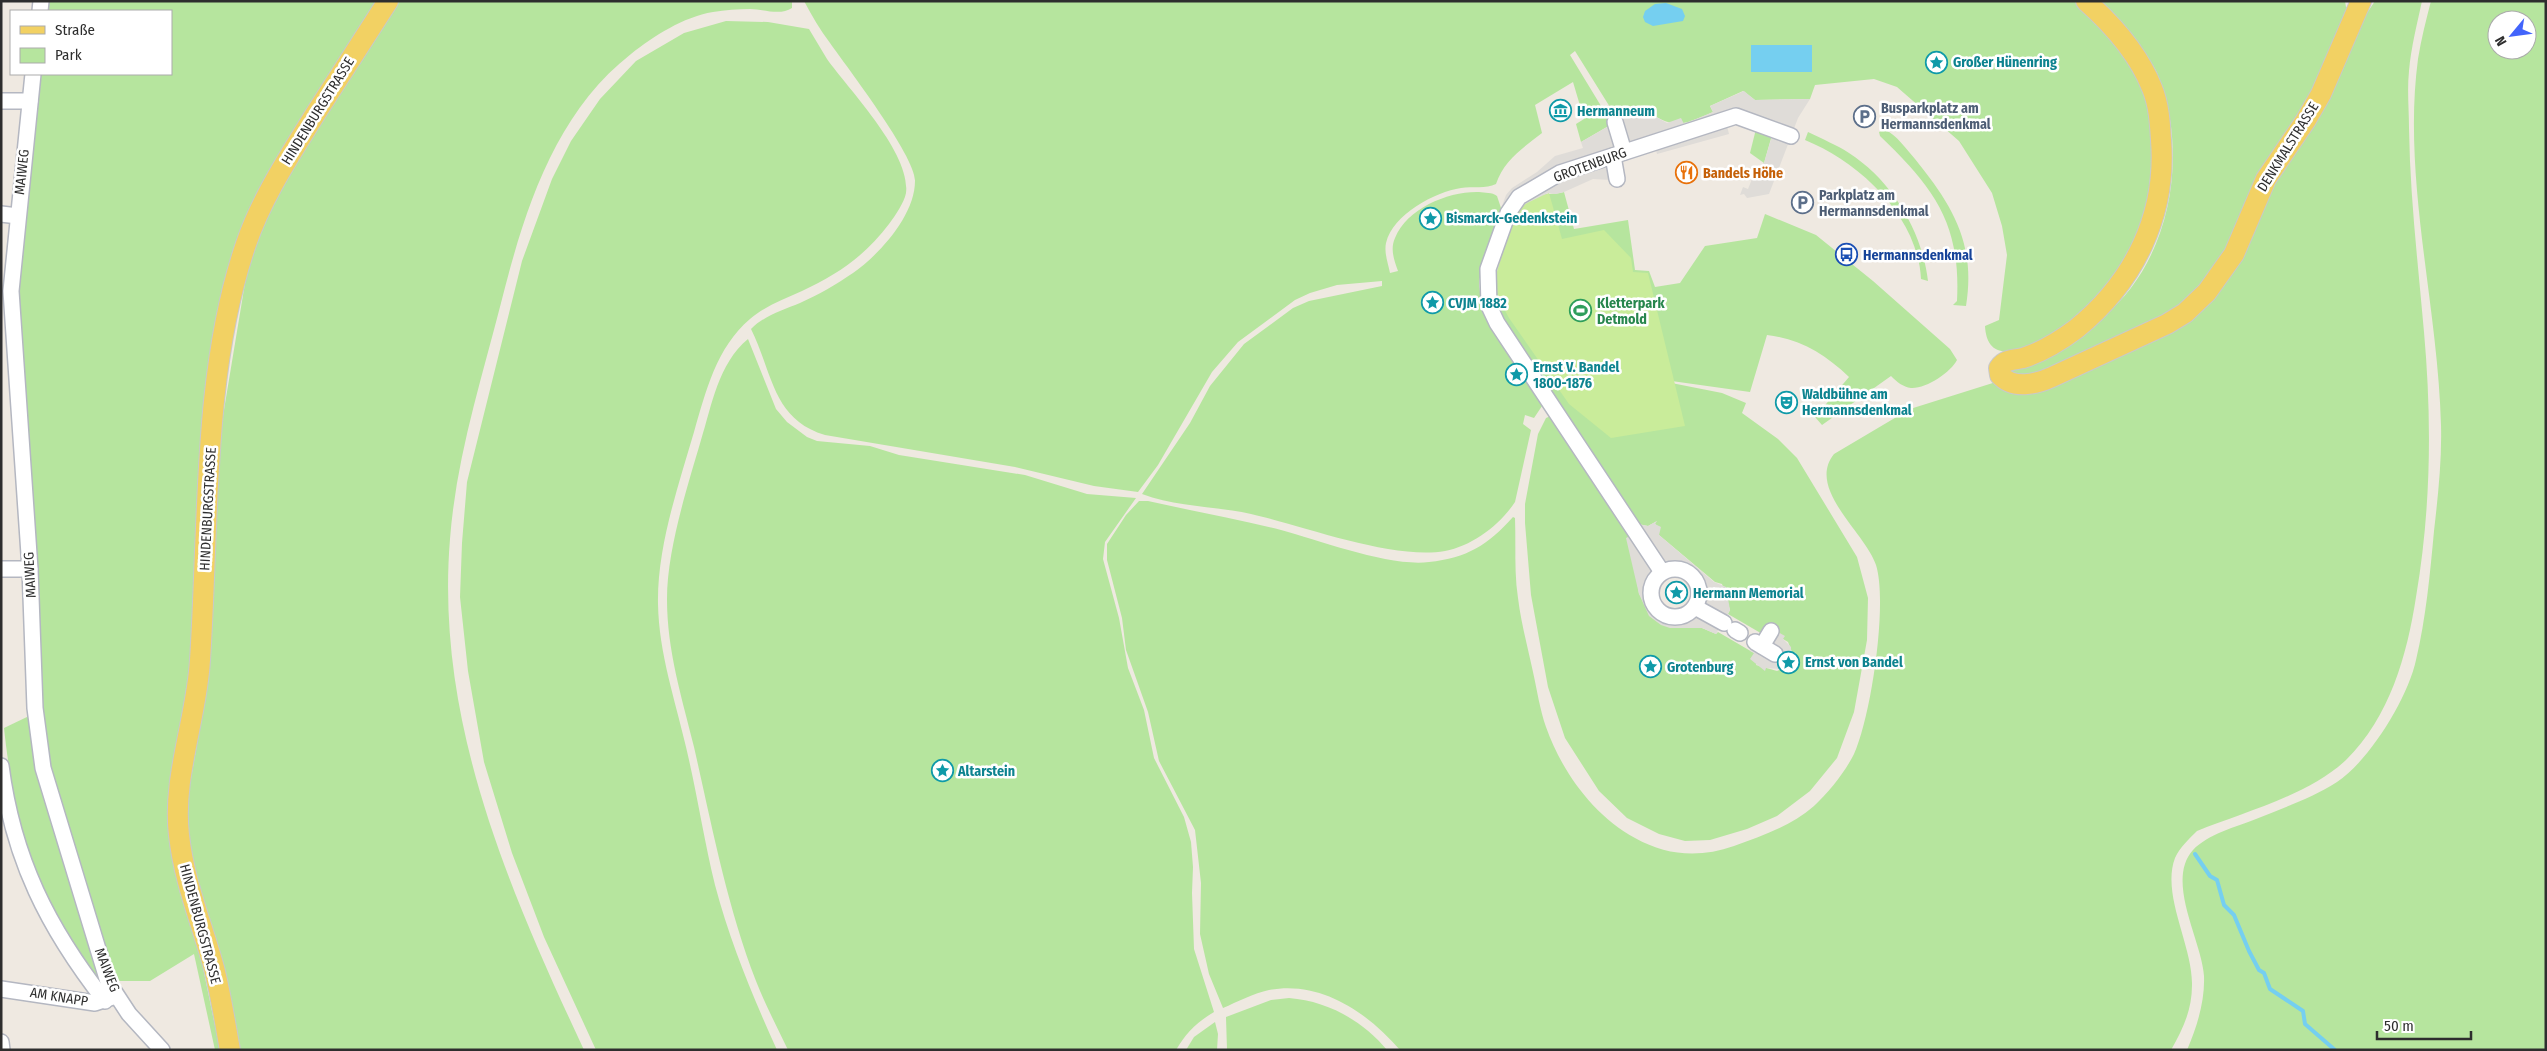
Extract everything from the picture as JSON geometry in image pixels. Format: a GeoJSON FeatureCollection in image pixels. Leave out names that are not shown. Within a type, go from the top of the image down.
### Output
{"type":"FeatureCollection","features":[{"type":"Feature","properties":{"kind":"main road","name":"HINDENBURGSTRASSE"},"geometry":{"type":"LineString","coordinates":[[230,1050],[214,970],[188,888],[178,834],[178,807],[199,676],[212,432],[222,345],[235,279],[247,242],[268,193],[291,153],[388,1]]}},
{"type":"Feature","properties":{"kind":"main road","name":"DENKMALSTRASSE"},"geometry":{"type":"LineString","coordinates":[[2086,1],[2128,47],[2145,72],[2152,88],[2158,110],[2162,153],[2157,204],[2140,254],[2105,302],[2085,321],[2058,341],[2032,354],[2006,361],[2001,365],[1999,372],[2004,379],[2018,384],[2035,384],[2046,380],[2167,324],[2198,302],[2234,254],[2266,179],[2306,120],[2321,94],[2361,1]]}},
{"type":"Feature","properties":{"kind":"street","name":"MAIWEG"},"geometry":{"type":"LineString","coordinates":[[33,75],[11,291],[30,569],[35,708],[43,768],[108,982],[110,998],[162,1050]]}},
{"type":"Feature","properties":{"kind":"street"},"geometry":{"type":"LineString","coordinates":[[1,101],[30,101]]}},
{"type":"Feature","properties":{"kind":"street","name":"GROTENBURG"},"geometry":{"type":"LineString","coordinates":[[1662,572],[1610,486],[1495,325],[1484,295],[1491,258],[1510,197],[1560,173],[1736,116],[1791,136]]}},
{"type":"Feature","properties":{"kind":"street"},"geometry":{"type":"LineString","coordinates":[[1615,122],[1618,154],[1617,179]]}},
{"type":"Feature","properties":{"kind":"street"},"geometry":{"type":"LineString","coordinates":[[1,214],[18,216]]}},
{"type":"Feature","properties":{"kind":"street"},"geometry":{"type":"LineString","coordinates":[[1676,568],[1695,578],[1700,592],[1696,607],[1683,616],[1667,616],[1655,606],[1654,591],[1656,577],[1662,572],[1676,568]]}},
{"type":"Feature","properties":{"kind":"street"},"geometry":{"type":"LineString","coordinates":[[1,569],[30,569]]}},
{"type":"Feature","properties":{"kind":"street"},"geometry":{"type":"LineString","coordinates":[[1696,607],[1744,635],[1771,631]]}},
{"type":"Feature","properties":{"kind":"street"},"geometry":{"type":"LineString","coordinates":[[1,766],[5,792],[26,872],[57,933],[110,998]]}},
{"type":"Feature","properties":{"kind":"street","name":"AM KNAPP"},"geometry":{"type":"LineString","coordinates":[[1,989],[95,1003],[110,998]]}},
{"type":"Feature","properties":{"kind":"street"},"geometry":{"type":"LineString","coordinates":[[1,1042],[2,1050]]}},
{"type":"Feature","properties":{"kind":"green space"},"geometry":{"type":"Polygon","coordinates":[[[48,1],[379,1],[239,238],[170,833],[180,893],[202,963],[220,1050],[215,1050],[194,954],[150,981],[116,981],[49,767],[42,711],[38,569],[19,292],[41,75],[172,75],[172,10],[47,10],[48,1]]]}},
{"type":"Feature","properties":{"kind":"green space"},"geometry":{"type":"Polygon","coordinates":[[[397,1],[792,1],[792,8],[782,12],[750,9],[727,10],[691,18],[680,23],[659,34],[631,54],[604,78],[581,105],[562,135],[546,167],[520,234],[478,391],[458,479],[450,539],[448,607],[454,673],[466,739],[483,803],[505,866],[529,928],[584,1050],[239,1050],[187,834],[186,806],[209,677],[220,434],[245,283],[254,249],[272,207],[296,161],[397,1]]]}},
{"type":"Feature","properties":{"kind":"green space"},"geometry":{"type":"Polygon","coordinates":[[[804,1],[2074,1],[2115,43],[2132,67],[2145,94],[2149,109],[2152,147],[2149,188],[2146,207],[2136,240],[2116,275],[2102,292],[2086,309],[2050,336],[2032,345],[2013,351],[2001,351],[1989,343],[1985,326],[1999,320],[2007,255],[2002,226],[1992,193],[1959,141],[1897,87],[1874,79],[1815,85],[1810,99],[1755,100],[1743,91],[1710,106],[1713,112],[1683,123],[1669,122],[1640,108],[1618,120],[1575,51],[1570,55],[1612,124],[1581,142],[1576,124],[1584,119],[1573,82],[1535,105],[1542,133],[1509,161],[1496,184],[1451,190],[1416,206],[1397,223],[1390,232],[1386,243],[1390,273],[1398,271],[1393,254],[1395,238],[1401,227],[1419,210],[1442,198],[1467,192],[1491,193],[1497,196],[1501,208],[1483,259],[1479,283],[1481,302],[1521,373],[1544,403],[1534,418],[1525,415],[1523,424],[1531,430],[1515,502],[1502,519],[1475,539],[1455,548],[1445,551],[1400,551],[1348,540],[1251,514],[1182,504],[1142,494],[1190,423],[1210,386],[1244,344],[1293,308],[1309,301],[1382,286],[1382,281],[1337,285],[1310,293],[1295,300],[1238,342],[1212,372],[1158,465],[1138,492],[1094,486],[1015,467],[825,435],[808,428],[794,418],[776,392],[751,329],[768,316],[807,300],[834,285],[863,265],[884,245],[903,220],[913,194],[915,181],[905,153],[893,133],[823,33],[804,1]]]}},
{"type":"Feature","properties":{"kind":"green space"},"geometry":{"type":"Polygon","coordinates":[[[2100,1],[2345,1],[2346,7],[2350,10],[2344,27],[2229,253],[2185,306],[2045,373],[2012,377],[2010,369],[2096,322],[2126,295],[2144,269],[2157,240],[2167,209],[2172,178],[2173,145],[2169,114],[2161,83],[2143,50],[2100,1]]]}},
{"type":"Feature","properties":{"kind":"green space"},"geometry":{"type":"Polygon","coordinates":[[[2375,1],[2422,1],[2411,54],[2408,92],[2413,204],[2427,365],[2429,465],[2425,531],[2412,619],[2401,663],[2385,705],[2374,725],[2346,760],[2314,783],[2295,793],[2197,831],[2177,854],[2172,872],[2172,888],[2174,904],[2188,954],[2192,994],[2186,1019],[2171,1050],[1400,1050],[1387,1036],[1358,1012],[1342,1002],[1307,990],[1288,988],[1269,990],[1252,995],[1223,1008],[1209,974],[1200,934],[1201,883],[1195,830],[1159,761],[1148,712],[1126,650],[1122,618],[1107,560],[1107,544],[1126,515],[1139,501],[1148,501],[1248,522],[1376,557],[1413,563],[1442,560],[1466,553],[1495,535],[1513,517],[1515,518],[1518,598],[1540,707],[1553,744],[1570,776],[1581,791],[1593,805],[1620,828],[1647,844],[1671,852],[1696,853],[1721,850],[1766,834],[1786,825],[1814,806],[1841,775],[1854,754],[1872,688],[1879,632],[1879,583],[1876,565],[1870,552],[1832,496],[1827,481],[1827,467],[1834,454],[1910,409],[1996,382],[2012,388],[2168,331],[2259,202],[2359,25],[2375,1]]]}},
{"type":"Feature","properties":{"kind":"green space"},"geometry":{"type":"Polygon","coordinates":[[[2431,1],[2546,1],[2546,1050],[2187,1050],[2200,1014],[2204,976],[2184,894],[2183,878],[2185,863],[2193,850],[2206,840],[2308,798],[2337,782],[2349,772],[2362,759],[2386,727],[2405,692],[2416,660],[2427,596],[2441,451],[2441,425],[2434,334],[2422,242],[2414,150],[2414,104],[2422,37],[2431,1]]]}},
{"type":"Feature","properties":{"kind":"green space"},"geometry":{"type":"Polygon","coordinates":[[[726,21],[768,22],[809,29],[827,59],[863,104],[889,141],[905,177],[906,193],[889,224],[861,255],[827,278],[762,310],[738,330],[729,343],[714,371],[703,401],[675,496],[661,561],[658,604],[661,641],[690,764],[715,885],[743,969],[777,1050],[596,1050],[544,937],[512,853],[484,762],[468,671],[460,597],[467,482],[522,261],[552,179],[571,141],[600,99],[636,61],[684,33],[726,21]]]}},
{"type":"Feature","properties":{"kind":"green space"},"geometry":{"type":"Polygon","coordinates":[[[1756,129],[1772,135],[1764,163],[1750,153],[1756,129]]]}},
{"type":"Feature","properties":{"kind":"green space"},"geometry":{"type":"Polygon","coordinates":[[[1885,130],[1901,143],[1929,176],[1958,227],[1968,263],[1966,306],[1953,305],[1957,301],[1957,274],[1949,228],[1929,190],[1880,136],[1879,132],[1885,130]]]}},
{"type":"Feature","properties":{"kind":"green space"},"geometry":{"type":"Polygon","coordinates":[[[1808,132],[1849,153],[1864,164],[1891,192],[1912,225],[1925,262],[1928,281],[1921,279],[1917,256],[1909,234],[1897,213],[1882,194],[1865,177],[1845,162],[1805,140],[1808,132]]]}},
{"type":"Feature","properties":{"kind":"green space"},"geometry":{"type":"Polygon","coordinates":[[[1564,192],[1574,229],[1628,220],[1635,270],[1649,271],[1655,287],[1680,283],[1705,246],[1757,238],[1765,214],[1816,235],[1873,281],[1950,349],[1957,360],[1949,370],[1937,379],[1917,388],[1905,387],[1891,376],[1822,425],[1815,417],[1849,377],[1831,361],[1811,349],[1779,337],[1767,335],[1750,392],[1636,376],[1722,393],[1746,403],[1742,413],[1778,439],[1797,458],[1857,557],[1868,598],[1867,640],[1854,712],[1837,758],[1810,791],[1777,816],[1747,829],[1710,840],[1685,841],[1659,834],[1627,818],[1599,791],[1565,738],[1548,687],[1531,595],[1525,523],[1525,504],[1538,434],[1546,418],[1553,415],[1630,534],[1639,594],[1681,628],[1702,628],[1716,634],[1718,632],[1754,653],[1756,665],[1777,671],[1782,669],[1784,673],[1786,671],[1784,668],[1789,669],[1792,667],[1789,664],[1790,661],[1794,662],[1795,659],[1792,655],[1796,655],[1796,653],[1792,652],[1788,642],[1783,639],[1764,635],[1728,614],[1730,610],[1722,584],[1715,582],[1659,535],[1655,523],[1657,521],[1648,526],[1638,524],[1502,320],[1497,307],[1495,283],[1497,271],[1506,248],[1531,200],[1543,195],[1564,192]]]}},
{"type":"Feature","properties":{"kind":"green space","name":"Kletterpark Detmold"},"geometry":{"type":"Polygon","coordinates":[[[1549,193],[1562,239],[1604,230],[1631,258],[1633,272],[1648,273],[1685,426],[1611,438],[1569,404],[1509,318],[1499,298],[1495,282],[1496,269],[1502,250],[1514,218],[1519,211],[1529,201],[1549,193]]]}},
{"type":"Feature","properties":{"kind":"green space"},"geometry":{"type":"Polygon","coordinates":[[[748,339],[776,409],[787,422],[807,437],[817,441],[870,446],[899,455],[1025,475],[1087,494],[1136,498],[1105,542],[1103,559],[1119,618],[1128,668],[1144,710],[1154,758],[1184,817],[1191,842],[1194,949],[1214,1012],[1192,1028],[1176,1050],[788,1050],[756,981],[728,895],[672,656],[668,618],[667,599],[670,560],[690,478],[717,386],[730,360],[748,339]]]}},
{"type":"Feature","properties":{"kind":"green space"},"geometry":{"type":"Polygon","coordinates":[[[29,716],[101,985],[79,954],[46,895],[23,833],[15,800],[4,728],[29,716]]]}},
{"type":"Feature","properties":{"kind":"green space"},"geometry":{"type":"Polygon","coordinates":[[[1289,998],[1317,1003],[1343,1014],[1377,1039],[1387,1050],[1227,1050],[1226,1017],[1271,1000],[1289,998]]]}},
{"type":"Feature","properties":{"kind":"green space"},"geometry":{"type":"Polygon","coordinates":[[[1215,1022],[1218,1034],[1217,1050],[1186,1050],[1194,1037],[1215,1022]]]}},
{"type":"Feature","properties":{"kind":"shaded area"},"geometry":{"type":"Polygon","coordinates":[[[1744,91],[1755,100],[1810,99],[1798,118],[1769,194],[1747,198],[1744,194],[1740,195],[1743,187],[1748,189],[1756,169],[1764,163],[1772,136],[1740,122],[1727,126],[1729,134],[1657,154],[1655,147],[1619,158],[1611,180],[1593,179],[1564,192],[1548,193],[1525,204],[1517,212],[1507,236],[1495,279],[1496,306],[1502,320],[1638,524],[1648,526],[1657,521],[1655,524],[1661,527],[1659,535],[1714,582],[1726,587],[1730,610],[1716,634],[1702,628],[1670,628],[1661,625],[1649,616],[1639,594],[1626,538],[1630,536],[1521,373],[1513,369],[1514,362],[1484,309],[1479,283],[1483,259],[1506,195],[1512,188],[1537,172],[1555,156],[1583,148],[1581,142],[1640,108],[1667,123],[1681,118],[1684,124],[1713,112],[1710,106],[1744,91]],[[1676,573],[1661,581],[1657,597],[1659,602],[1667,610],[1679,612],[1693,602],[1695,591],[1691,581],[1676,573]]]}},
{"type":"Feature","properties":{"kind":"shaded area"},"geometry":{"type":"Polygon","coordinates":[[[1776,631],[1785,636],[1783,639],[1791,647],[1791,658],[1782,669],[1766,668],[1765,671],[1750,659],[1754,653],[1750,651],[1760,633],[1764,635],[1776,631]]]}},
{"type":"Feature","properties":{"kind":"water"},"geometry":{"type":"Polygon","coordinates":[[[1666,3],[1682,9],[1685,16],[1683,21],[1653,26],[1645,22],[1643,17],[1645,11],[1655,4],[1666,3]]]}},
{"type":"Feature","properties":{"kind":"water"},"geometry":{"type":"Polygon","coordinates":[[[1751,45],[1812,45],[1812,72],[1751,72],[1751,45]]]}},
{"type":"Feature","properties":{"kind":"waterway"},"geometry":{"type":"LineString","coordinates":[[2195,854],[2210,876],[2217,880],[2224,905],[2234,915],[2249,951],[2259,970],[2264,973],[2270,989],[2303,1011],[2305,1024],[2335,1050]]}},
{"type":"Feature","properties":{"kind":"place","name":"Großer Hünenring"},"geometry":{"type":"Point","coordinates":[1937,62]}},
{"type":"Feature","properties":{"kind":"place","name":"Hermanneum"},"geometry":{"type":"Point","coordinates":[1561,111]}},
{"type":"Feature","properties":{"kind":"place","name":"Busparkplatz am Hermannsdenkmal"},"geometry":{"type":"Point","coordinates":[1865,116]}},
{"type":"Feature","properties":{"kind":"place","name":"Bandels Höhe"},"geometry":{"type":"Point","coordinates":[1687,173]}},
{"type":"Feature","properties":{"kind":"place","name":"Parkplatz am Hermannsdenkmal"},"geometry":{"type":"Point","coordinates":[1803,203]}},
{"type":"Feature","properties":{"kind":"place","name":"Bismarck-Gedenkstein"},"geometry":{"type":"Point","coordinates":[1430,218]}},
{"type":"Feature","properties":{"kind":"place","name":"Hermannsdenkmal"},"geometry":{"type":"Point","coordinates":[1847,255]}},
{"type":"Feature","properties":{"kind":"place","name":"CVJM 1882"},"geometry":{"type":"Point","coordinates":[1432,303]}},
{"type":"Feature","properties":{"kind":"place","name":"Kletterpark Detmold"},"geometry":{"type":"Point","coordinates":[1581,311]}},
{"type":"Feature","properties":{"kind":"place","name":"Ernst V. Bandel 1800-1876"},"geometry":{"type":"Point","coordinates":[1517,375]}},
{"type":"Feature","properties":{"kind":"place","name":"Waldbühne am Hermannsdenkmal"},"geometry":{"type":"Point","coordinates":[1786,402]}},
{"type":"Feature","properties":{"kind":"place","name":"Hermann Memorial"},"geometry":{"type":"Point","coordinates":[1677,593]}},
{"type":"Feature","properties":{"kind":"place","name":"Ernst von Bandel"},"geometry":{"type":"Point","coordinates":[1789,662]}},
{"type":"Feature","properties":{"kind":"place","name":"Grotenburg"},"geometry":{"type":"Point","coordinates":[1651,667]}},
{"type":"Feature","properties":{"kind":"place","name":"Altarstein"},"geometry":{"type":"Point","coordinates":[942,771]}}]}
